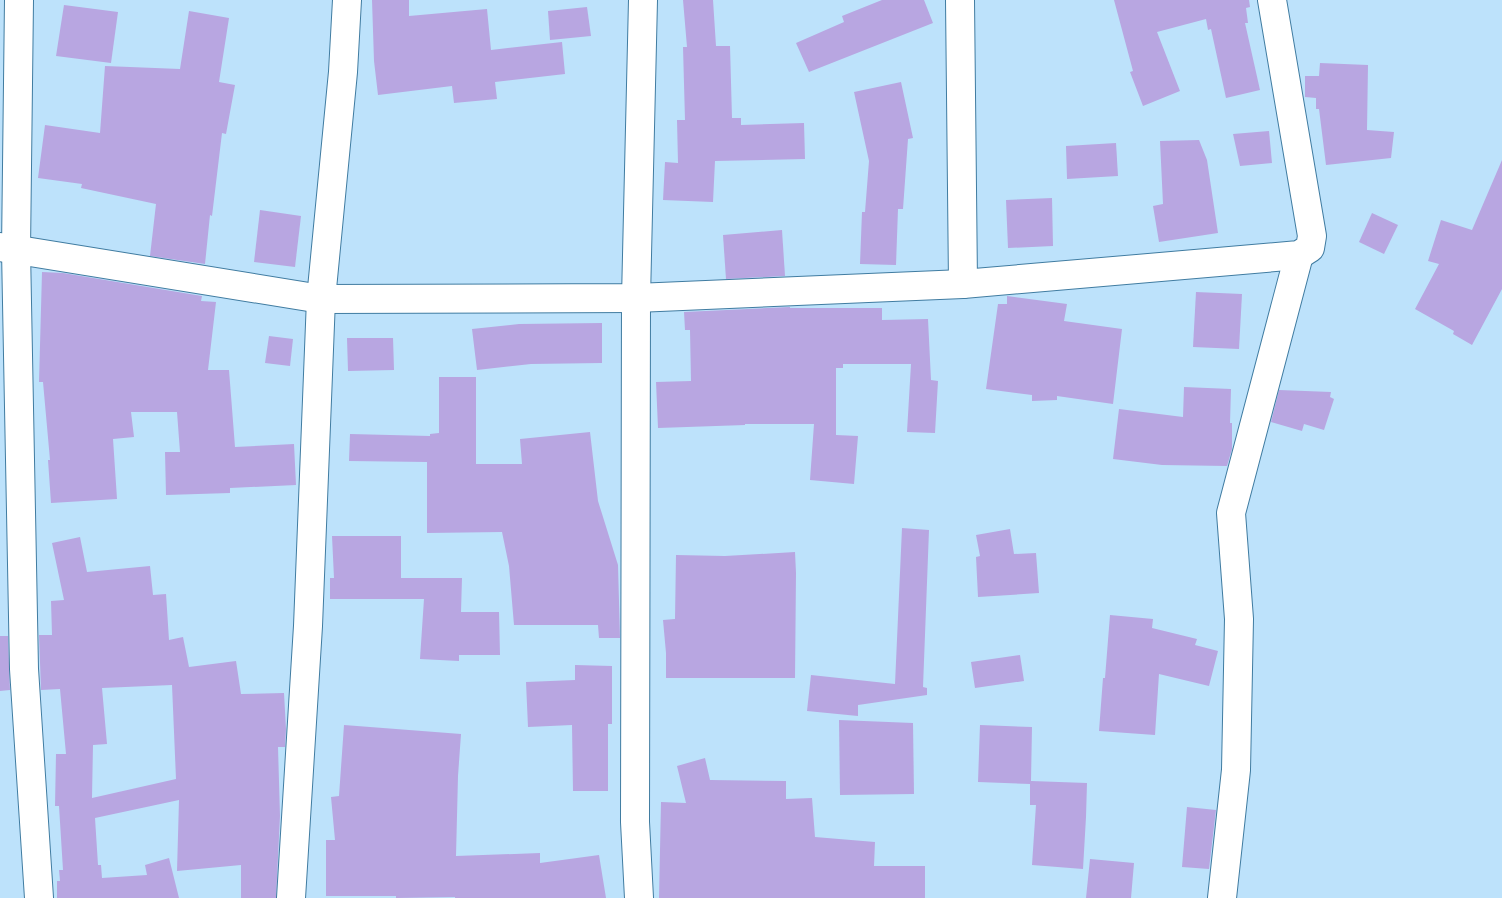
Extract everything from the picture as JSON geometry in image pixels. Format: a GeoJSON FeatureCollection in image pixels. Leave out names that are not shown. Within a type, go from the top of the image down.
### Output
{"type":"FeatureCollection","features":[{"type":"Feature","properties":{"kind":"street"},"geometry":{"type":"LineString","coordinates":[[19,0],[8,248],[24,670],[39,898]]}},
{"type":"Feature","properties":{"kind":"street"},"geometry":{"type":"LineString","coordinates":[[291,898],[308,626],[321,299],[343,72],[347,0]]}},
{"type":"Feature","properties":{"kind":"street"},"geometry":{"type":"LineString","coordinates":[[639,898],[635,822],[636,298],[643,0]]}},
{"type":"Feature","properties":{"kind":"street"},"geometry":{"type":"LineString","coordinates":[[960,0],[963,284]]}},
{"type":"Feature","properties":{"kind":"street"},"geometry":{"type":"LineString","coordinates":[[8,248],[321,299],[636,298],[963,284],[1299,255],[1310,248],[1312,236],[1272,0]]}},
{"type":"Feature","properties":{"kind":"street"},"geometry":{"type":"LineString","coordinates":[[1222,898],[1236,761],[1239,619],[1230,513],[1299,255]]}},
{"type":"Feature","properties":{"kind":"building"},"geometry":{"type":"Polygon","coordinates":[[[372,0],[409,0],[409,16],[487,9],[491,50],[562,42],[565,74],[495,82],[497,99],[454,103],[452,86],[378,95],[374,61],[372,0]]]}},
{"type":"Feature","properties":{"kind":"building"},"geometry":{"type":"Polygon","coordinates":[[[683,0],[713,0],[716,46],[730,46],[732,118],[741,118],[741,125],[804,123],[805,159],[715,161],[713,202],[663,200],[665,162],[678,163],[677,120],[685,120],[683,47],[687,47],[683,0]]]}},
{"type":"Feature","properties":{"kind":"building"},"geometry":{"type":"Polygon","coordinates":[[[882,0],[924,0],[933,23],[809,72],[796,43],[844,22],[842,16],[882,0]]]}},
{"type":"Feature","properties":{"kind":"building"},"geometry":{"type":"Polygon","coordinates":[[[1114,0],[1249,0],[1250,7],[1246,8],[1248,23],[1245,23],[1260,90],[1226,98],[1211,29],[1208,30],[1206,19],[1157,32],[1180,91],[1143,106],[1130,72],[1133,71],[1114,0]]]}},
{"type":"Feature","properties":{"kind":"building"},"geometry":{"type":"Polygon","coordinates":[[[64,5],[118,12],[111,63],[56,56],[64,5]]]}},
{"type":"Feature","properties":{"kind":"building"},"geometry":{"type":"Polygon","coordinates":[[[587,7],[591,36],[550,40],[548,11],[587,7]]]}},
{"type":"Feature","properties":{"kind":"building"},"geometry":{"type":"Polygon","coordinates":[[[189,11],[229,18],[219,82],[235,85],[226,134],[222,133],[205,264],[150,256],[156,204],[81,188],[82,184],[38,178],[45,125],[100,133],[105,66],[180,69],[189,11]]]}},
{"type":"Feature","properties":{"kind":"building"},"geometry":{"type":"Polygon","coordinates":[[[1320,63],[1368,65],[1367,130],[1394,132],[1391,158],[1326,165],[1319,109],[1316,109],[1316,98],[1305,97],[1305,76],[1319,76],[1320,63]]]}},
{"type":"Feature","properties":{"kind":"building"},"geometry":{"type":"Polygon","coordinates":[[[901,82],[913,138],[908,139],[903,209],[898,209],[896,265],[860,264],[862,212],[865,212],[869,161],[854,92],[901,82]]]}},
{"type":"Feature","properties":{"kind":"building"},"geometry":{"type":"Polygon","coordinates":[[[1269,131],[1272,163],[1240,166],[1233,134],[1269,131]]]}},
{"type":"Feature","properties":{"kind":"building"},"geometry":{"type":"Polygon","coordinates":[[[1199,140],[1207,160],[1218,233],[1159,242],[1153,206],[1163,204],[1160,141],[1199,140]]]}},
{"type":"Feature","properties":{"kind":"building"},"geometry":{"type":"Polygon","coordinates":[[[1116,143],[1118,176],[1067,179],[1066,146],[1116,143]]]}},
{"type":"Feature","properties":{"kind":"building"},"geometry":{"type":"Polygon","coordinates":[[[1502,160],[1502,289],[1472,345],[1453,334],[1454,331],[1415,309],[1439,264],[1428,261],[1441,220],[1472,230],[1502,160]]]}},
{"type":"Feature","properties":{"kind":"building"},"geometry":{"type":"Polygon","coordinates":[[[1052,198],[1053,246],[1008,248],[1006,200],[1052,198]]]}},
{"type":"Feature","properties":{"kind":"building"},"geometry":{"type":"Polygon","coordinates":[[[260,210],[301,216],[295,267],[254,262],[260,210]]]}},
{"type":"Feature","properties":{"kind":"building"},"geometry":{"type":"Polygon","coordinates":[[[1372,213],[1398,225],[1384,254],[1359,242],[1372,213]]]}},
{"type":"Feature","properties":{"kind":"building"},"geometry":{"type":"Polygon","coordinates":[[[782,230],[785,276],[726,279],[723,235],[782,230]]]}},
{"type":"Feature","properties":{"kind":"building"},"geometry":{"type":"Polygon","coordinates":[[[42,272],[63,273],[202,296],[201,301],[216,302],[208,370],[229,370],[235,447],[294,444],[296,485],[230,488],[230,493],[166,495],[165,452],[180,452],[177,412],[131,412],[134,437],[113,439],[117,499],[51,503],[48,460],[50,460],[43,382],[39,382],[42,272]]]}},
{"type":"Feature","properties":{"kind":"building"},"geometry":{"type":"Polygon","coordinates":[[[1196,292],[1242,294],[1239,349],[1193,347],[1196,292]]]}},
{"type":"Feature","properties":{"kind":"building"},"geometry":{"type":"Polygon","coordinates":[[[1007,296],[1067,304],[1064,321],[1122,329],[1113,404],[1057,396],[1057,400],[1032,401],[1032,395],[986,389],[998,304],[1007,304],[1007,296]]]}},
{"type":"Feature","properties":{"kind":"building"},"geometry":{"type":"Polygon","coordinates":[[[790,307],[882,308],[882,320],[928,319],[931,380],[938,381],[935,433],[907,432],[911,364],[843,364],[843,368],[836,368],[836,435],[858,436],[854,484],[810,480],[814,424],[745,424],[658,428],[656,382],[691,381],[690,330],[685,330],[684,312],[790,307]]]}},
{"type":"Feature","properties":{"kind":"building"},"geometry":{"type":"Polygon","coordinates":[[[602,323],[602,363],[531,364],[477,370],[472,329],[519,324],[602,323]]]}},
{"type":"Feature","properties":{"kind":"building"},"geometry":{"type":"Polygon","coordinates":[[[269,336],[293,339],[290,366],[265,363],[269,336]]]}},
{"type":"Feature","properties":{"kind":"building"},"geometry":{"type":"Polygon","coordinates":[[[347,338],[393,338],[394,370],[348,371],[347,338]]]}},
{"type":"Feature","properties":{"kind":"building"},"geometry":{"type":"Polygon","coordinates":[[[439,377],[476,377],[476,464],[522,464],[520,439],[590,432],[598,501],[618,565],[620,638],[599,638],[598,625],[514,625],[509,566],[502,532],[427,533],[427,462],[349,461],[350,434],[430,436],[430,434],[439,433],[439,377]]]}},
{"type":"Feature","properties":{"kind":"building"},"geometry":{"type":"Polygon","coordinates":[[[1184,387],[1231,389],[1230,423],[1232,423],[1232,449],[1227,466],[1162,465],[1113,459],[1119,409],[1183,417],[1184,387]]]}},
{"type":"Feature","properties":{"kind":"building"},"geometry":{"type":"Polygon","coordinates":[[[1279,390],[1331,392],[1330,397],[1334,399],[1324,430],[1304,424],[1302,431],[1271,422],[1279,390]]]}},
{"type":"Feature","properties":{"kind":"building"},"geometry":{"type":"Polygon","coordinates":[[[902,528],[929,530],[923,687],[927,688],[927,695],[858,705],[858,716],[807,711],[811,675],[895,684],[902,528]]]}},
{"type":"Feature","properties":{"kind":"building"},"geometry":{"type":"Polygon","coordinates":[[[1010,529],[1014,554],[1036,553],[1039,593],[978,597],[976,557],[980,556],[976,535],[1010,529]]]}},
{"type":"Feature","properties":{"kind":"building"},"geometry":{"type":"Polygon","coordinates":[[[332,536],[401,536],[401,578],[462,578],[461,612],[499,612],[500,655],[459,655],[459,661],[420,659],[424,599],[330,599],[330,578],[334,578],[332,536]]]}},
{"type":"Feature","properties":{"kind":"building"},"geometry":{"type":"Polygon","coordinates":[[[80,537],[87,572],[150,566],[153,595],[166,594],[169,640],[183,637],[189,667],[236,661],[241,694],[284,693],[285,747],[278,747],[280,816],[276,898],[241,898],[241,865],[177,871],[179,800],[95,818],[98,865],[101,865],[102,878],[147,875],[145,865],[169,858],[179,898],[57,898],[57,881],[60,881],[59,870],[63,870],[59,806],[55,806],[56,754],[66,754],[60,689],[41,690],[39,635],[52,635],[51,601],[64,600],[52,543],[80,537]],[[172,685],[102,688],[107,744],[93,745],[92,798],[176,779],[172,685]]]}},
{"type":"Feature","properties":{"kind":"building"},"geometry":{"type":"Polygon","coordinates":[[[795,552],[795,678],[666,678],[663,620],[675,619],[676,555],[725,556],[795,552]]]}},
{"type":"Feature","properties":{"kind":"building"},"geometry":{"type":"Polygon","coordinates":[[[1110,615],[1153,619],[1152,628],[1197,639],[1195,645],[1218,651],[1209,686],[1159,674],[1155,735],[1099,731],[1110,615]]]}},
{"type":"Feature","properties":{"kind":"building"},"geometry":{"type":"Polygon","coordinates":[[[0,636],[8,636],[10,690],[0,691],[0,636]]]}},
{"type":"Feature","properties":{"kind":"building"},"geometry":{"type":"Polygon","coordinates":[[[1020,655],[1024,681],[975,688],[971,662],[1020,655]]]}},
{"type":"Feature","properties":{"kind":"building"},"geometry":{"type":"Polygon","coordinates":[[[575,665],[612,666],[612,724],[608,724],[608,791],[573,791],[572,725],[528,727],[526,682],[575,680],[575,665]]]}},
{"type":"Feature","properties":{"kind":"building"},"geometry":{"type":"Polygon","coordinates":[[[839,720],[913,723],[914,794],[840,795],[839,720]]]}},
{"type":"Feature","properties":{"kind":"building"},"geometry":{"type":"Polygon","coordinates":[[[344,725],[461,734],[456,856],[540,853],[540,863],[599,855],[606,898],[326,896],[326,840],[335,840],[331,797],[339,796],[344,725]]]}},
{"type":"Feature","properties":{"kind":"building"},"geometry":{"type":"Polygon","coordinates":[[[980,725],[1032,727],[1031,781],[1087,783],[1083,869],[1032,865],[1036,805],[1030,805],[1030,784],[978,782],[980,725]]]}},
{"type":"Feature","properties":{"kind":"building"},"geometry":{"type":"Polygon","coordinates":[[[705,758],[710,780],[786,781],[786,799],[812,798],[815,837],[875,842],[874,866],[925,866],[925,898],[659,898],[661,802],[686,803],[677,766],[705,758]]]}},
{"type":"Feature","properties":{"kind":"building"},"geometry":{"type":"Polygon","coordinates":[[[1187,807],[1216,810],[1209,869],[1182,867],[1187,807]]]}},
{"type":"Feature","properties":{"kind":"building"},"geometry":{"type":"Polygon","coordinates":[[[1090,859],[1134,863],[1131,898],[1086,898],[1090,859]]]}}]}
